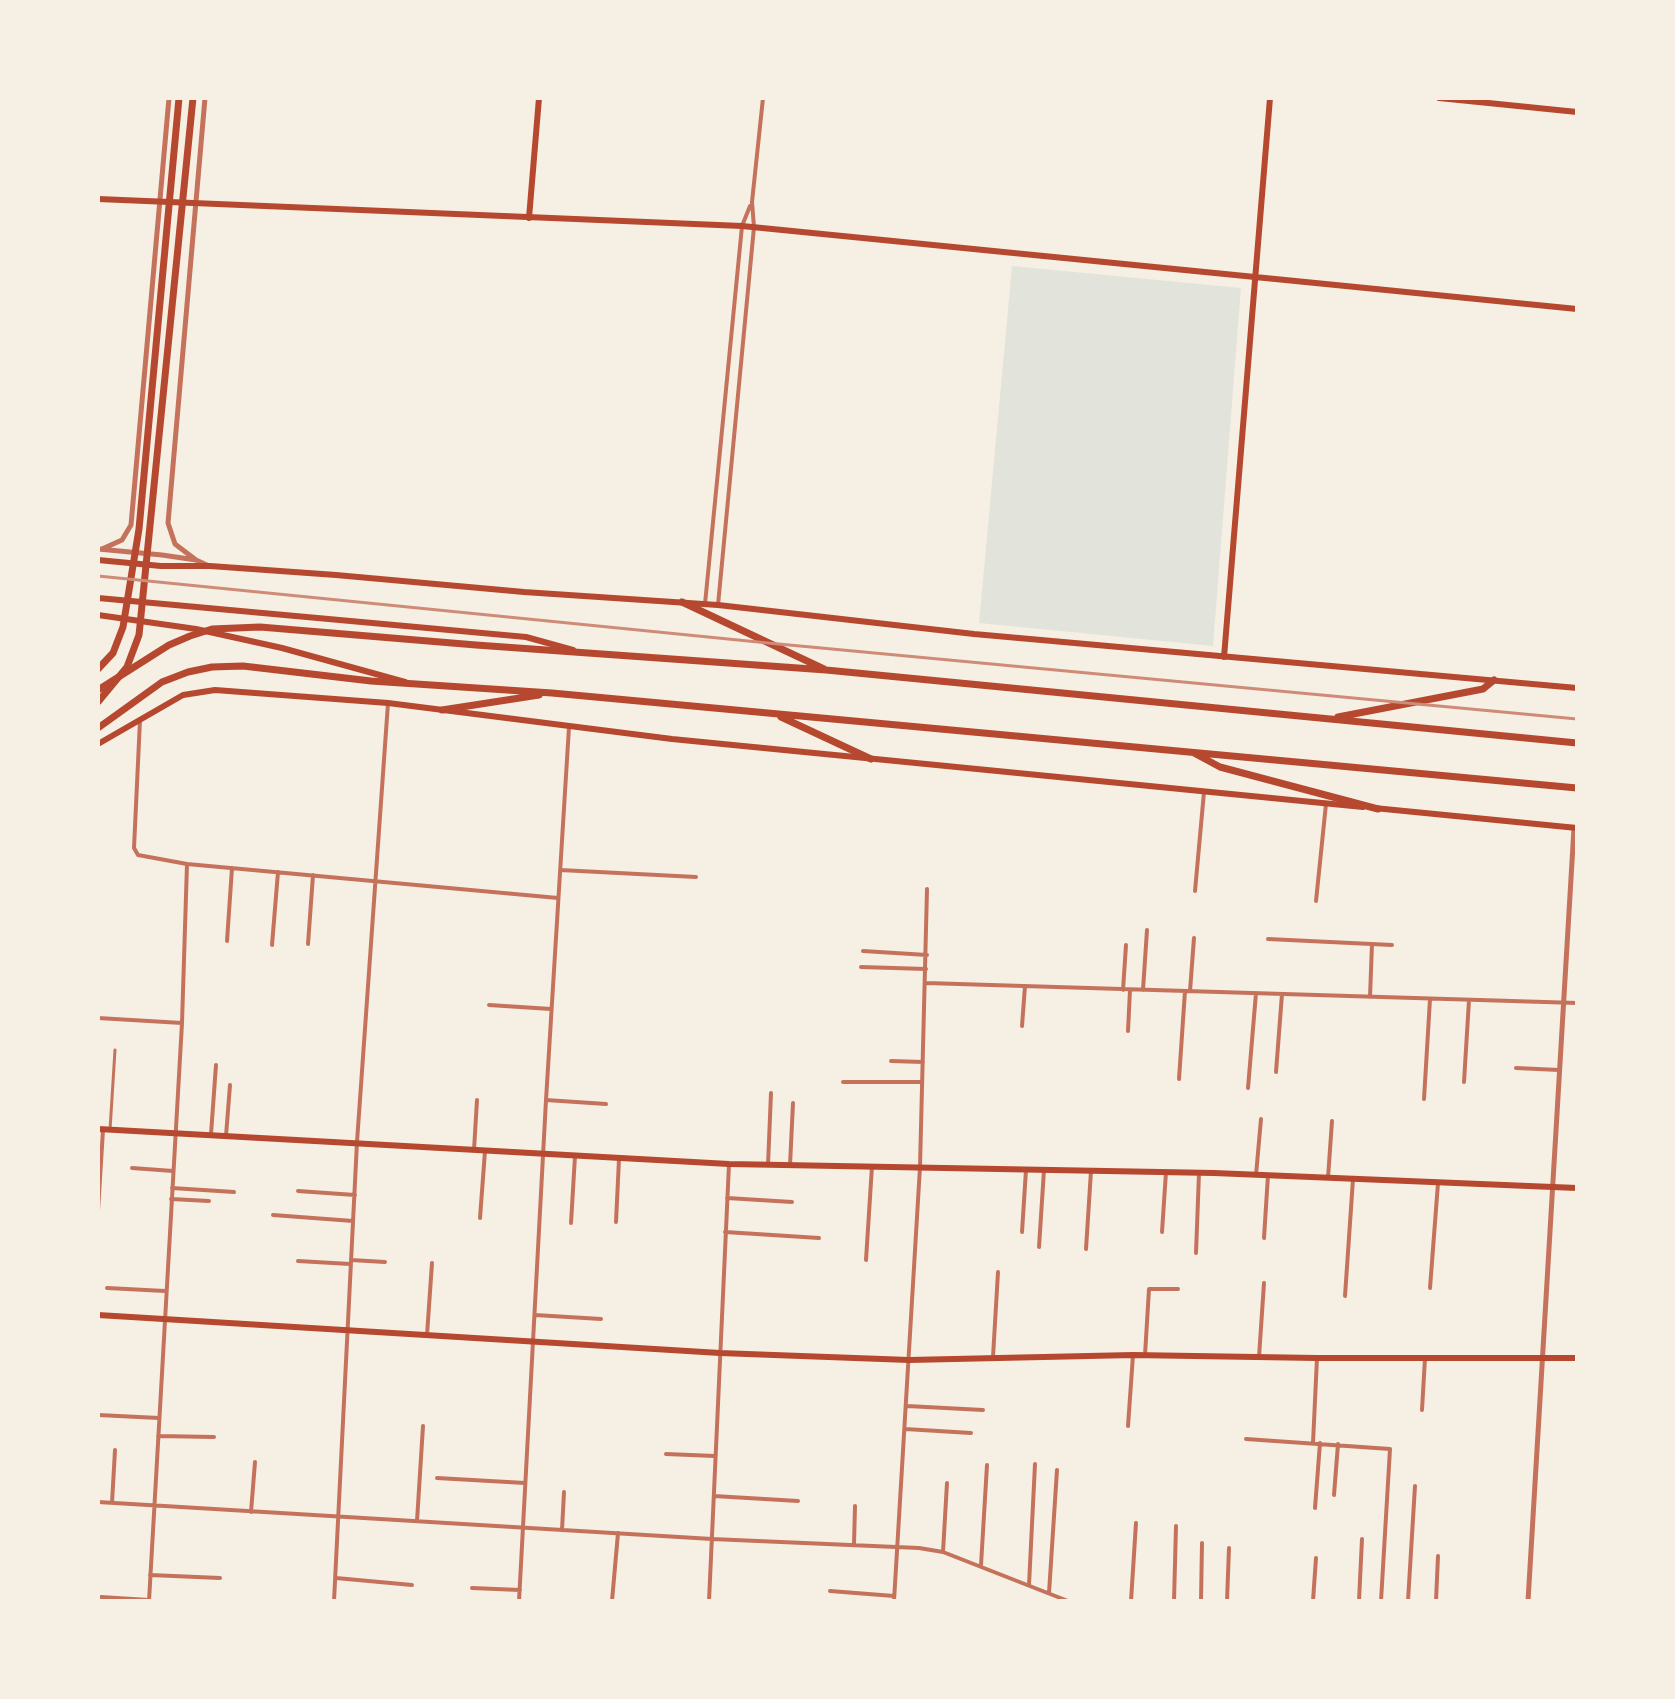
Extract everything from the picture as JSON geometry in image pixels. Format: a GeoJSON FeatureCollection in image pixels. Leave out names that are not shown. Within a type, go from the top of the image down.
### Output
{"type":"FeatureCollection","features":[{"type":"Feature","properties":{"kind":"main road"},"geometry":{"type":"LineString","coordinates":[[98,669],[113,653],[123,627],[139,529],[179,98]]}},
{"type":"Feature","properties":{"kind":"main road"},"geometry":{"type":"LineString","coordinates":[[98,702],[127,667],[139,635],[193,98]]}},
{"type":"Feature","properties":{"kind":"main road"},"geometry":{"type":"LineString","coordinates":[[529,218],[539,98]]}},
{"type":"Feature","properties":{"kind":"main road"},"geometry":{"type":"LineString","coordinates":[[1224,657],[1270,98]]}},
{"type":"Feature","properties":{"kind":"main road"},"geometry":{"type":"LineString","coordinates":[[1439,98],[1577,112]]}},
{"type":"Feature","properties":{"kind":"main road"},"geometry":{"type":"LineString","coordinates":[[98,199],[742,226],[1577,309]]}},
{"type":"Feature","properties":{"kind":"main road"},"geometry":{"type":"LineString","coordinates":[[98,560],[718,605],[974,634],[1577,688]]}},
{"type":"Feature","properties":{"kind":"main road"},"geometry":{"type":"LineString","coordinates":[[98,598],[526,637],[573,650]]}},
{"type":"Feature","properties":{"kind":"main road"},"geometry":{"type":"LineString","coordinates":[[682,602],[826,670]]}},
{"type":"Feature","properties":{"kind":"main road"},"geometry":{"type":"LineString","coordinates":[[98,615],[159,622],[282,648],[412,684]]}},
{"type":"Feature","properties":{"kind":"main road"},"geometry":{"type":"LineString","coordinates":[[98,690],[169,645],[212,629],[260,627],[826,670],[1577,743]]}},
{"type":"Feature","properties":{"kind":"main road"},"geometry":{"type":"LineString","coordinates":[[98,728],[162,682],[212,667],[243,666],[412,684],[552,693],[1577,788]]}},
{"type":"Feature","properties":{"kind":"main road"},"geometry":{"type":"LineString","coordinates":[[1324,719],[1483,689],[1494,680]]}},
{"type":"Feature","properties":{"kind":"main road"},"geometry":{"type":"LineString","coordinates":[[98,744],[183,695],[215,690],[388,703],[569,727],[871,759],[1576,828]]}},
{"type":"Feature","properties":{"kind":"main road"},"geometry":{"type":"LineString","coordinates":[[442,710],[552,693]]}},
{"type":"Feature","properties":{"kind":"main road"},"geometry":{"type":"LineString","coordinates":[[776,714],[871,759]]}},
{"type":"Feature","properties":{"kind":"main road"},"geometry":{"type":"LineString","coordinates":[[1192,752],[1220,767],[1378,809]]}},
{"type":"Feature","properties":{"kind":"main road"},"geometry":{"type":"LineString","coordinates":[[104,1129],[729,1164],[1166,1172],[1577,1188]]}},
{"type":"Feature","properties":{"kind":"main road"},"geometry":{"type":"LineString","coordinates":[[98,1315],[720,1353],[909,1360],[1133,1355],[1577,1358]]}},
{"type":"Feature","properties":{"kind":"street"},"geometry":{"type":"LineString","coordinates":[[100,549],[122,540],[131,525],[163,201],[161,187],[169,98]]}},
{"type":"Feature","properties":{"kind":"street"},"geometry":{"type":"LineString","coordinates":[[205,98],[168,523],[175,544],[210,566]]}},
{"type":"Feature","properties":{"kind":"street"},"geometry":{"type":"LineString","coordinates":[[718,605],[754,227],[752,202],[763,98]]}},
{"type":"Feature","properties":{"kind":"street"},"geometry":{"type":"LineString","coordinates":[[705,604],[742,226],[752,202]]}},
{"type":"Feature","properties":{"kind":"street"},"geometry":{"type":"LineString","coordinates":[[100,549],[196,560]]}},
{"type":"Feature","properties":{"kind":"street"},"geometry":{"type":"LineString","coordinates":[[334,1601],[357,1142],[388,703]]}},
{"type":"Feature","properties":{"kind":"street"},"geometry":{"type":"LineString","coordinates":[[141,718],[135,852],[141,856],[187,864],[558,898]]}},
{"type":"Feature","properties":{"kind":"street"},"geometry":{"type":"LineString","coordinates":[[519,1601],[569,727]]}},
{"type":"Feature","properties":{"kind":"street"},"geometry":{"type":"LineString","coordinates":[[1195,891],[1204,792]]}},
{"type":"Feature","properties":{"kind":"street"},"geometry":{"type":"LineString","coordinates":[[1316,901],[1326,804]]}},
{"type":"Feature","properties":{"kind":"street"},"geometry":{"type":"LineString","coordinates":[[1528,1601],[1576,828]]}},
{"type":"Feature","properties":{"kind":"street"},"geometry":{"type":"LineString","coordinates":[[101,1597],[149,1600],[182,1023],[187,864]]}},
{"type":"Feature","properties":{"kind":"street"},"geometry":{"type":"LineString","coordinates":[[227,941],[232,868]]}},
{"type":"Feature","properties":{"kind":"street"},"geometry":{"type":"LineString","coordinates":[[560,870],[696,877]]}},
{"type":"Feature","properties":{"kind":"street"},"geometry":{"type":"LineString","coordinates":[[272,945],[278,872]]}},
{"type":"Feature","properties":{"kind":"street"},"geometry":{"type":"LineString","coordinates":[[308,944],[313,875]]}},
{"type":"Feature","properties":{"kind":"street"},"geometry":{"type":"LineString","coordinates":[[830,1591],[894,1598],[920,1167],[927,889]]}},
{"type":"Feature","properties":{"kind":"street"},"geometry":{"type":"LineString","coordinates":[[1143,990],[1147,930]]}},
{"type":"Feature","properties":{"kind":"street"},"geometry":{"type":"LineString","coordinates":[[1179,1079],[1194,938]]}},
{"type":"Feature","properties":{"kind":"street"},"geometry":{"type":"LineString","coordinates":[[1268,939],[1392,945]]}},
{"type":"Feature","properties":{"kind":"street"},"geometry":{"type":"LineString","coordinates":[[1370,997],[1372,944]]}},
{"type":"Feature","properties":{"kind":"street"},"geometry":{"type":"LineString","coordinates":[[1123,990],[1126,945]]}},
{"type":"Feature","properties":{"kind":"street"},"geometry":{"type":"LineString","coordinates":[[863,951],[927,955]]}},
{"type":"Feature","properties":{"kind":"street"},"geometry":{"type":"LineString","coordinates":[[861,967],[926,969]]}},
{"type":"Feature","properties":{"kind":"street"},"geometry":{"type":"LineString","coordinates":[[926,983],[1577,1003]]}},
{"type":"Feature","properties":{"kind":"street"},"geometry":{"type":"LineString","coordinates":[[1022,1026],[1025,986]]}},
{"type":"Feature","properties":{"kind":"street"},"geometry":{"type":"LineString","coordinates":[[1128,1031],[1130,990]]}},
{"type":"Feature","properties":{"kind":"street"},"geometry":{"type":"LineString","coordinates":[[1248,1088],[1256,993]]}},
{"type":"Feature","properties":{"kind":"street"},"geometry":{"type":"LineString","coordinates":[[1276,1072],[1282,994]]}},
{"type":"Feature","properties":{"kind":"street"},"geometry":{"type":"LineString","coordinates":[[1424,1099],[1430,999]]}},
{"type":"Feature","properties":{"kind":"street"},"geometry":{"type":"LineString","coordinates":[[1464,1082],[1469,1000]]}},
{"type":"Feature","properties":{"kind":"street"},"geometry":{"type":"LineString","coordinates":[[489,1005],[551,1009]]}},
{"type":"Feature","properties":{"kind":"street"},"geometry":{"type":"LineString","coordinates":[[98,1018],[182,1023]]}},
{"type":"Feature","properties":{"kind":"street"},"geometry":{"type":"LineString","coordinates":[[98,1211],[104,1129],[115,1050]]}},
{"type":"Feature","properties":{"kind":"street"},"geometry":{"type":"LineString","coordinates":[[891,1061],[923,1062]]}},
{"type":"Feature","properties":{"kind":"street"},"geometry":{"type":"LineString","coordinates":[[211,1135],[216,1065]]}},
{"type":"Feature","properties":{"kind":"street"},"geometry":{"type":"LineString","coordinates":[[1516,1068],[1559,1070]]}},
{"type":"Feature","properties":{"kind":"street"},"geometry":{"type":"LineString","coordinates":[[843,1082],[922,1082]]}},
{"type":"Feature","properties":{"kind":"street"},"geometry":{"type":"LineString","coordinates":[[226,1136],[230,1085]]}},
{"type":"Feature","properties":{"kind":"street"},"geometry":{"type":"LineString","coordinates":[[768,1165],[771,1093]]}},
{"type":"Feature","properties":{"kind":"street"},"geometry":{"type":"LineString","coordinates":[[474,1150],[477,1100]]}},
{"type":"Feature","properties":{"kind":"street"},"geometry":{"type":"LineString","coordinates":[[546,1100],[606,1104]]}},
{"type":"Feature","properties":{"kind":"street"},"geometry":{"type":"LineString","coordinates":[[790,1166],[793,1103]]}},
{"type":"Feature","properties":{"kind":"street"},"geometry":{"type":"LineString","coordinates":[[1256,1175],[1261,1119]]}},
{"type":"Feature","properties":{"kind":"street"},"geometry":{"type":"LineString","coordinates":[[1328,1178],[1332,1121]]}},
{"type":"Feature","properties":{"kind":"street"},"geometry":{"type":"LineString","coordinates":[[480,1218],[485,1151]]}},
{"type":"Feature","properties":{"kind":"street"},"geometry":{"type":"LineString","coordinates":[[571,1223],[575,1156]]}},
{"type":"Feature","properties":{"kind":"street"},"geometry":{"type":"LineString","coordinates":[[616,1222],[619,1159]]}},
{"type":"Feature","properties":{"kind":"street"},"geometry":{"type":"LineString","coordinates":[[709,1601],[729,1164]]}},
{"type":"Feature","properties":{"kind":"street"},"geometry":{"type":"LineString","coordinates":[[866,1260],[872,1166]]}},
{"type":"Feature","properties":{"kind":"street"},"geometry":{"type":"LineString","coordinates":[[132,1168],[173,1171]]}},
{"type":"Feature","properties":{"kind":"street"},"geometry":{"type":"LineString","coordinates":[[1022,1232],[1026,1170]]}},
{"type":"Feature","properties":{"kind":"street"},"geometry":{"type":"LineString","coordinates":[[1039,1247],[1044,1170]]}},
{"type":"Feature","properties":{"kind":"street"},"geometry":{"type":"LineString","coordinates":[[1086,1249],[1091,1171]]}},
{"type":"Feature","properties":{"kind":"street"},"geometry":{"type":"LineString","coordinates":[[1162,1232],[1166,1172]]}},
{"type":"Feature","properties":{"kind":"street"},"geometry":{"type":"LineString","coordinates":[[1196,1253],[1199,1173]]}},
{"type":"Feature","properties":{"kind":"street"},"geometry":{"type":"LineString","coordinates":[[1264,1238],[1268,1175]]}},
{"type":"Feature","properties":{"kind":"street"},"geometry":{"type":"LineString","coordinates":[[1345,1296],[1353,1179]]}},
{"type":"Feature","properties":{"kind":"street"},"geometry":{"type":"LineString","coordinates":[[1430,1288],[1438,1183]]}},
{"type":"Feature","properties":{"kind":"street"},"geometry":{"type":"LineString","coordinates":[[172,1188],[234,1192]]}},
{"type":"Feature","properties":{"kind":"street"},"geometry":{"type":"LineString","coordinates":[[298,1191],[355,1195]]}},
{"type":"Feature","properties":{"kind":"street"},"geometry":{"type":"LineString","coordinates":[[727,1198],[792,1202]]}},
{"type":"Feature","properties":{"kind":"street"},"geometry":{"type":"LineString","coordinates":[[171,1199],[209,1201]]}},
{"type":"Feature","properties":{"kind":"street"},"geometry":{"type":"LineString","coordinates":[[273,1215],[353,1221]]}},
{"type":"Feature","properties":{"kind":"street"},"geometry":{"type":"LineString","coordinates":[[725,1232],[819,1238]]}},
{"type":"Feature","properties":{"kind":"street"},"geometry":{"type":"LineString","coordinates":[[298,1261],[385,1262]]}},
{"type":"Feature","properties":{"kind":"street"},"geometry":{"type":"LineString","coordinates":[[427,1335],[432,1263]]}},
{"type":"Feature","properties":{"kind":"street"},"geometry":{"type":"LineString","coordinates":[[993,1357],[998,1272]]}},
{"type":"Feature","properties":{"kind":"street"},"geometry":{"type":"LineString","coordinates":[[1259,1357],[1264,1283]]}},
{"type":"Feature","properties":{"kind":"street"},"geometry":{"type":"LineString","coordinates":[[107,1288],[166,1291]]}},
{"type":"Feature","properties":{"kind":"street"},"geometry":{"type":"LineString","coordinates":[[1145,1355],[1149,1289],[1178,1289]]}},
{"type":"Feature","properties":{"kind":"street"},"geometry":{"type":"LineString","coordinates":[[535,1315],[601,1319]]}},
{"type":"Feature","properties":{"kind":"street"},"geometry":{"type":"LineString","coordinates":[[1128,1426],[1133,1355]]}},
{"type":"Feature","properties":{"kind":"street"},"geometry":{"type":"LineString","coordinates":[[1313,1443],[1317,1358]]}},
{"type":"Feature","properties":{"kind":"street"},"geometry":{"type":"LineString","coordinates":[[1422,1410],[1425,1358]]}},
{"type":"Feature","properties":{"kind":"street"},"geometry":{"type":"LineString","coordinates":[[907,1406],[983,1410]]}},
{"type":"Feature","properties":{"kind":"street"},"geometry":{"type":"LineString","coordinates":[[98,1415],[159,1418]]}},
{"type":"Feature","properties":{"kind":"street"},"geometry":{"type":"LineString","coordinates":[[417,1521],[423,1426]]}},
{"type":"Feature","properties":{"kind":"street"},"geometry":{"type":"LineString","coordinates":[[905,1429],[971,1433]]}},
{"type":"Feature","properties":{"kind":"street"},"geometry":{"type":"LineString","coordinates":[[158,1436],[214,1437]]}},
{"type":"Feature","properties":{"kind":"street"},"geometry":{"type":"LineString","coordinates":[[1246,1439],[1387,1447],[1391,1450],[1381,1601]]}},
{"type":"Feature","properties":{"kind":"street"},"geometry":{"type":"LineString","coordinates":[[1315,1508],[1320,1443]]}},
{"type":"Feature","properties":{"kind":"street"},"geometry":{"type":"LineString","coordinates":[[1334,1495],[1338,1444]]}},
{"type":"Feature","properties":{"kind":"street"},"geometry":{"type":"LineString","coordinates":[[112,1503],[115,1450]]}},
{"type":"Feature","properties":{"kind":"street"},"geometry":{"type":"LineString","coordinates":[[666,1454],[715,1456]]}},
{"type":"Feature","properties":{"kind":"street"},"geometry":{"type":"LineString","coordinates":[[251,1512],[255,1462]]}},
{"type":"Feature","properties":{"kind":"street"},"geometry":{"type":"LineString","coordinates":[[1029,1586],[1035,1464]]}},
{"type":"Feature","properties":{"kind":"street"},"geometry":{"type":"LineString","coordinates":[[981,1565],[987,1465]]}},
{"type":"Feature","properties":{"kind":"street"},"geometry":{"type":"LineString","coordinates":[[1049,1593],[1057,1470]]}},
{"type":"Feature","properties":{"kind":"street"},"geometry":{"type":"LineString","coordinates":[[437,1478],[525,1483]]}},
{"type":"Feature","properties":{"kind":"street"},"geometry":{"type":"LineString","coordinates":[[943,1552],[947,1483]]}},
{"type":"Feature","properties":{"kind":"street"},"geometry":{"type":"LineString","coordinates":[[1408,1601],[1415,1486]]}},
{"type":"Feature","properties":{"kind":"street"},"geometry":{"type":"LineString","coordinates":[[562,1530],[564,1492]]}},
{"type":"Feature","properties":{"kind":"street"},"geometry":{"type":"LineString","coordinates":[[714,1496],[798,1501]]}},
{"type":"Feature","properties":{"kind":"street"},"geometry":{"type":"LineString","coordinates":[[98,1502],[712,1539],[897,1547],[943,1552],[1068,1601]]}},
{"type":"Feature","properties":{"kind":"street"},"geometry":{"type":"LineString","coordinates":[[854,1544],[855,1506]]}},
{"type":"Feature","properties":{"kind":"street"},"geometry":{"type":"LineString","coordinates":[[1131,1601],[1136,1523]]}},
{"type":"Feature","properties":{"kind":"street"},"geometry":{"type":"LineString","coordinates":[[1174,1601],[1176,1526]]}},
{"type":"Feature","properties":{"kind":"street"},"geometry":{"type":"LineString","coordinates":[[612,1601],[618,1533]]}},
{"type":"Feature","properties":{"kind":"street"},"geometry":{"type":"LineString","coordinates":[[1359,1601],[1362,1539]]}},
{"type":"Feature","properties":{"kind":"street"},"geometry":{"type":"LineString","coordinates":[[1201,1601],[1202,1543]]}},
{"type":"Feature","properties":{"kind":"street"},"geometry":{"type":"LineString","coordinates":[[1227,1601],[1229,1548]]}},
{"type":"Feature","properties":{"kind":"street"},"geometry":{"type":"LineString","coordinates":[[1436,1601],[1438,1556]]}},
{"type":"Feature","properties":{"kind":"street"},"geometry":{"type":"LineString","coordinates":[[1313,1601],[1316,1558]]}},
{"type":"Feature","properties":{"kind":"street"},"geometry":{"type":"LineString","coordinates":[[150,1575],[220,1578]]}},
{"type":"Feature","properties":{"kind":"street"},"geometry":{"type":"LineString","coordinates":[[336,1578],[412,1585]]}},
{"type":"Feature","properties":{"kind":"street"},"geometry":{"type":"LineString","coordinates":[[472,1588],[520,1590]]}},
{"type":"Feature","properties":{"kind":"shaded area"},"geometry":{"type":"Polygon","coordinates":[[[1012,266],[1241,288],[1213,646],[979,623],[1012,266]]]}},
{"type":"Feature","properties":{"kind":"railway"},"geometry":{"type":"LineString","coordinates":[[98,576],[1577,719]]}}]}
